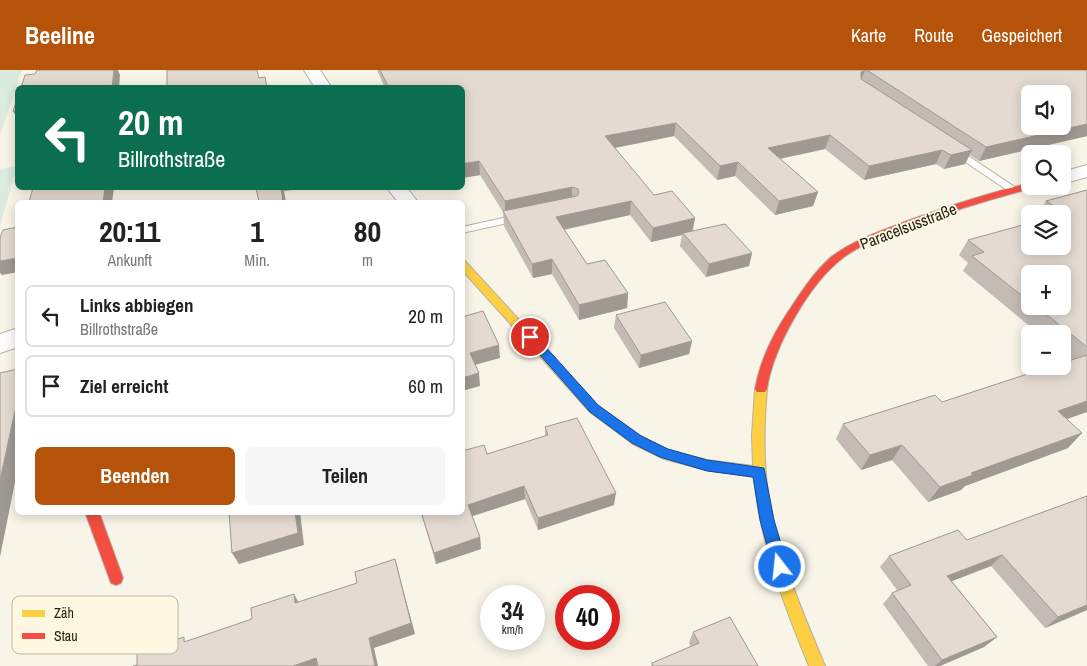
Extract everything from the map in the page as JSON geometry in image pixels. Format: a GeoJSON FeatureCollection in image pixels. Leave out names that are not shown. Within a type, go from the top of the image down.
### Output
{"type":"FeatureCollection","features":[{"type":"Feature","properties":{"kind":"street"},"geometry":{"type":"LineString","coordinates":[[312,70],[322,85]]}},
{"type":"Feature","properties":{"kind":"street"},"geometry":{"type":"LineString","coordinates":[[1071,175],[1087,171]]}},
{"type":"Feature","properties":{"kind":"street","name":"Paracelsusstraße"},"geometry":{"type":"LineString","coordinates":[[817,666],[785,583],[767,520],[759,472],[758,416],[763,373],[783,327],[801,299],[832,262],[877,235],[976,200],[1021,188]]}},
{"type":"Feature","properties":{"kind":"street"},"geometry":{"type":"LineString","coordinates":[[399,190],[406,200]]}},
{"type":"Feature","properties":{"kind":"street"},"geometry":{"type":"LineString","coordinates":[[465,266],[594,409],[637,440],[664,454],[707,466],[759,472]]}},
{"type":"Feature","properties":{"kind":"street"},"geometry":{"type":"LineString","coordinates":[[0,344],[15,338]]}},
{"type":"Feature","properties":{"kind":"street"},"geometry":{"type":"LineString","coordinates":[[93,515],[116,578]]}},
{"type":"Feature","properties":{"kind":"lane"},"geometry":{"type":"LineString","coordinates":[[942,142],[1014,190]]}},
{"type":"Feature","properties":{"kind":"lane"},"geometry":{"type":"LineString","coordinates":[[465,229],[535,214]]}},
{"type":"Feature","properties":{"kind":"green space"},"geometry":{"type":"Polygon","coordinates":[[[0,70],[22,70],[17,85],[15,85],[15,91],[0,135],[0,70]]]}},
{"type":"Feature","properties":{"kind":"green space"},"geometry":{"type":"Polygon","coordinates":[[[15,166],[15,173],[0,226],[0,169],[15,166]]]}},
{"type":"Feature","properties":{"kind":"building"},"geometry":{"type":"Polygon","coordinates":[[[37,70],[114,70],[112,85],[22,85],[25,75],[35,74],[37,70]]]}},
{"type":"Feature","properties":{"kind":"building"},"geometry":{"type":"Polygon","coordinates":[[[167,70],[257,70],[259,78],[265,77],[266,85],[167,85],[167,70]]]}},
{"type":"Feature","properties":{"kind":"building"},"geometry":{"type":"Polygon","coordinates":[[[380,70],[865,70],[861,72],[861,79],[972,150],[951,155],[942,150],[869,166],[830,135],[768,148],[818,192],[779,201],[738,162],[720,166],[676,123],[605,136],[654,195],[672,191],[695,218],[653,228],[631,201],[556,217],[587,264],[605,260],[628,293],[579,305],[552,259],[532,264],[503,211],[577,196],[579,193],[578,189],[572,187],[505,201],[479,161],[465,163],[465,85],[388,85],[380,70]]]}},
{"type":"Feature","properties":{"kind":"building"},"geometry":{"type":"Polygon","coordinates":[[[865,70],[1087,70],[1087,124],[1071,128],[1071,85],[1021,85],[1021,135],[1039,135],[986,147],[865,70]]]}},
{"type":"Feature","properties":{"kind":"building"},"geometry":{"type":"Polygon","coordinates":[[[32,190],[105,190],[103,200],[30,200],[32,190]]]}},
{"type":"Feature","properties":{"kind":"building"},"geometry":{"type":"Polygon","coordinates":[[[256,190],[281,190],[283,200],[259,200],[256,190]]]}},
{"type":"Feature","properties":{"kind":"building"},"geometry":{"type":"Polygon","coordinates":[[[1087,190],[1087,347],[1071,334],[1071,325],[1060,325],[1047,315],[1071,315],[1071,265],[1021,265],[1021,295],[972,256],[984,252],[968,240],[1021,225],[1021,255],[1071,255],[1071,205],[1052,205],[1046,201],[1087,190]]]}},
{"type":"Feature","properties":{"kind":"building"},"geometry":{"type":"Polygon","coordinates":[[[725,224],[752,253],[709,264],[683,233],[725,224]]]}},
{"type":"Feature","properties":{"kind":"building"},"geometry":{"type":"Polygon","coordinates":[[[15,228],[15,258],[0,261],[0,238],[3,230],[15,228]]]}},
{"type":"Feature","properties":{"kind":"building"},"geometry":{"type":"Polygon","coordinates":[[[665,302],[692,341],[641,355],[616,315],[665,302]]]}},
{"type":"Feature","properties":{"kind":"building"},"geometry":{"type":"Polygon","coordinates":[[[483,311],[499,345],[470,353],[479,373],[465,377],[465,316],[483,311]]]}},
{"type":"Feature","properties":{"kind":"building"},"geometry":{"type":"Polygon","coordinates":[[[1087,355],[1087,401],[1058,411],[1082,433],[971,473],[973,475],[940,487],[902,445],[870,455],[843,424],[935,395],[942,402],[1024,375],[1071,375],[1071,360],[1087,355]]]}},
{"type":"Feature","properties":{"kind":"building"},"geometry":{"type":"Polygon","coordinates":[[[15,370],[15,411],[0,480],[0,373],[15,370]]]}},
{"type":"Feature","properties":{"kind":"building"},"geometry":{"type":"Polygon","coordinates":[[[577,418],[616,493],[538,518],[524,486],[468,505],[480,537],[434,553],[422,515],[465,515],[465,450],[484,445],[487,454],[548,435],[545,427],[577,418]]]}},
{"type":"Feature","properties":{"kind":"building"},"geometry":{"type":"Polygon","coordinates":[[[1087,496],[1087,605],[1058,617],[1002,555],[947,576],[997,637],[942,660],[892,593],[911,585],[889,556],[958,530],[967,540],[1087,496]]]}},
{"type":"Feature","properties":{"kind":"building"},"geometry":{"type":"Polygon","coordinates":[[[229,515],[295,515],[298,533],[232,553],[229,515]]]}},
{"type":"Feature","properties":{"kind":"building"},"geometry":{"type":"Polygon","coordinates":[[[395,559],[411,623],[369,638],[375,666],[318,666],[316,658],[293,666],[133,666],[137,665],[137,654],[178,654],[178,639],[184,637],[184,642],[252,619],[251,608],[294,594],[295,603],[357,583],[355,572],[395,559]]]}},
{"type":"Feature","properties":{"kind":"building"},"geometry":{"type":"Polygon","coordinates":[[[730,617],[758,666],[653,666],[652,663],[699,643],[693,632],[730,617]]]}},
{"type":"Feature","properties":{"kind":"traffic: slow"},"geometry":{"type":"LineString","coordinates":[[465,266],[594,409],[637,440],[664,454],[707,465],[759,472]]}},
{"type":"Feature","properties":{"kind":"traffic: slow"},"geometry":{"type":"LineString","coordinates":[[761,389],[758,455],[766,517],[779,568],[817,666]]}},
{"type":"Feature","properties":{"kind":"traffic: jam"},"geometry":{"type":"LineString","coordinates":[[761,389],[768,361],[784,327],[815,281],[833,261],[850,249],[887,231],[983,198],[1021,188]]}},
{"type":"Feature","properties":{"kind":"traffic: jam"},"geometry":{"type":"LineString","coordinates":[[93,515],[116,578]]}},
{"type":"Feature","properties":{"kind":"route"},"geometry":{"type":"LineString","coordinates":[[530,337],[594,409],[637,440],[664,454],[707,466],[759,472],[767,520],[780,567]]}}]}
